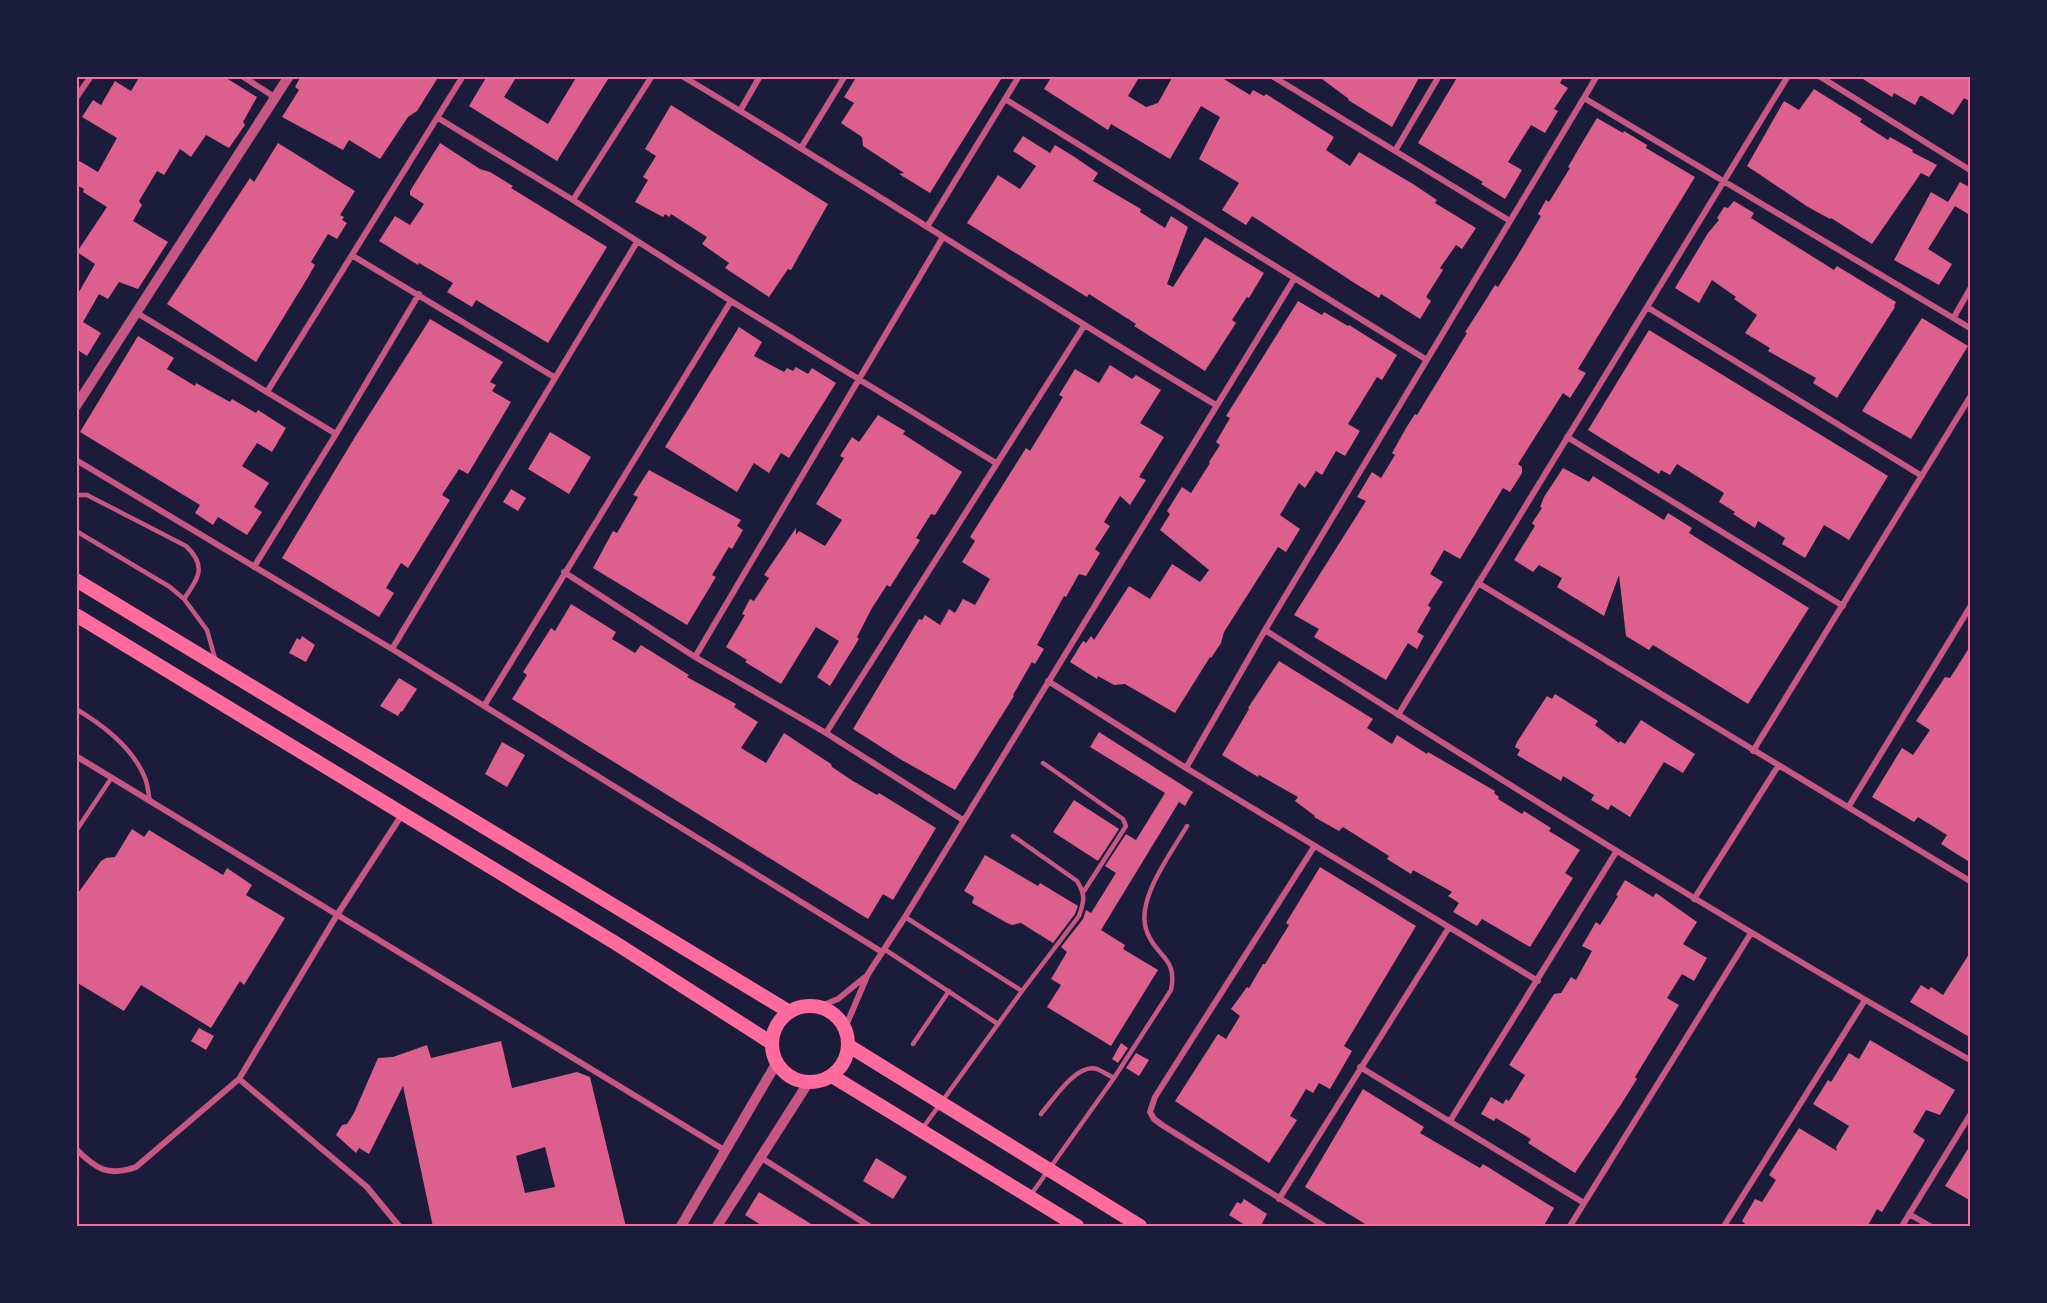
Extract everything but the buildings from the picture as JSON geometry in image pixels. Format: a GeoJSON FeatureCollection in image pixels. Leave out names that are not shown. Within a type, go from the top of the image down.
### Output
{"type":"FeatureCollection","features":[{"type":"Feature","properties":{"kind":"main road"},"geometry":{"type":"LineString","coordinates":[[76,580],[788,1011]]}},
{"type":"Feature","properties":{"kind":"main road"},"geometry":{"type":"LineString","coordinates":[[76,615],[617,944],[770,1042]]}},
{"type":"Feature","properties":{"kind":"main road"},"geometry":{"type":"LineString","coordinates":[[804,1005],[821,1006],[835,1014],[845,1028],[849,1046],[843,1063],[831,1076],[821,1081],[808,1083],[790,1077],[776,1064],[770,1042],[776,1024],[788,1011],[804,1005]]}},
{"type":"Feature","properties":{"kind":"main road"},"geometry":{"type":"LineString","coordinates":[[849,1046],[1140,1227]]}},
{"type":"Feature","properties":{"kind":"main road"},"geometry":{"type":"LineString","coordinates":[[831,1076],[1077,1227]]}},
{"type":"Feature","properties":{"kind":"street"},"geometry":{"type":"LineString","coordinates":[[76,98],[91,76]]}},
{"type":"Feature","properties":{"kind":"street"},"geometry":{"type":"LineString","coordinates":[[242,76],[276,98]]}},
{"type":"Feature","properties":{"kind":"street"},"geometry":{"type":"LineString","coordinates":[[76,406],[289,76]]}},
{"type":"Feature","properties":{"kind":"street"},"geometry":{"type":"LineString","coordinates":[[267,392],[463,76]]}},
{"type":"Feature","properties":{"kind":"street"},"geometry":{"type":"LineString","coordinates":[[573,200],[652,76]]}},
{"type":"Feature","properties":{"kind":"street"},"geometry":{"type":"LineString","coordinates":[[682,76],[927,226],[1084,326],[1216,405]]}},
{"type":"Feature","properties":{"kind":"street"},"geometry":{"type":"LineString","coordinates":[[740,111],[760,76]]}},
{"type":"Feature","properties":{"kind":"street"},"geometry":{"type":"LineString","coordinates":[[801,148],[845,76]]}},
{"type":"Feature","properties":{"kind":"street"},"geometry":{"type":"LineString","coordinates":[[927,226],[1019,76]]}},
{"type":"Feature","properties":{"kind":"street"},"geometry":{"type":"LineString","coordinates":[[1272,76],[1510,221]]}},
{"type":"Feature","properties":{"kind":"street"},"geometry":{"type":"LineString","coordinates":[[1395,151],[1439,76]]}},
{"type":"Feature","properties":{"kind":"street"},"geometry":{"type":"LineString","coordinates":[[1186,768],[1265,630],[1597,76]]}},
{"type":"Feature","properties":{"kind":"street"},"geometry":{"type":"LineString","coordinates":[[1398,715],[1788,76]]}},
{"type":"Feature","properties":{"kind":"street"},"geometry":{"type":"LineString","coordinates":[[1818,76],[1971,170]]}},
{"type":"Feature","properties":{"kind":"street"},"geometry":{"type":"LineString","coordinates":[[1584,98],[1971,328]]}},
{"type":"Feature","properties":{"kind":"street"},"geometry":{"type":"LineString","coordinates":[[1005,99],[1427,360]]}},
{"type":"Feature","properties":{"kind":"street"},"geometry":{"type":"LineString","coordinates":[[438,118],[573,200],[730,301],[996,463]]}},
{"type":"Feature","properties":{"kind":"street"},"geometry":{"type":"LineString","coordinates":[[695,657],[943,237]]}},
{"type":"Feature","properties":{"kind":"street"},"geometry":{"type":"LineString","coordinates":[[392,649],[637,242]]}},
{"type":"Feature","properties":{"kind":"street"},"geometry":{"type":"LineString","coordinates":[[353,256],[554,377]]}},
{"type":"Feature","properties":{"kind":"street"},"geometry":{"type":"LineString","coordinates":[[845,1028],[868,974],[1294,279]]}},
{"type":"Feature","properties":{"kind":"street"},"geometry":{"type":"LineString","coordinates":[[1954,317],[1971,289]]}},
{"type":"Feature","properties":{"kind":"street"},"geometry":{"type":"LineString","coordinates":[[254,567],[336,434],[418,294]]}},
{"type":"Feature","properties":{"kind":"street"},"geometry":{"type":"LineString","coordinates":[[484,706],[730,301]]}},
{"type":"Feature","properties":{"kind":"street"},"geometry":{"type":"LineString","coordinates":[[1647,308],[1922,476]]}},
{"type":"Feature","properties":{"kind":"street"},"geometry":{"type":"LineString","coordinates":[[137,313],[336,434]]}},
{"type":"Feature","properties":{"kind":"street"},"geometry":{"type":"LineString","coordinates":[[826,733],[1084,326]]}},
{"type":"Feature","properties":{"kind":"street"},"geometry":{"type":"LineString","coordinates":[[1753,751],[1971,397]]}},
{"type":"Feature","properties":{"kind":"street"},"geometry":{"type":"LineString","coordinates":[[1568,437],[1843,606]]}},
{"type":"Feature","properties":{"kind":"street"},"geometry":{"type":"LineString","coordinates":[[76,460],[392,649],[883,951]]}},
{"type":"Feature","properties":{"kind":"street"},"geometry":{"type":"LineString","coordinates":[[564,572],[695,657],[826,733],[963,820]]}},
{"type":"Feature","properties":{"kind":"street"},"geometry":{"type":"LineString","coordinates":[[1478,583],[1971,881]]}},
{"type":"Feature","properties":{"kind":"street"},"geometry":{"type":"LineString","coordinates":[[1849,806],[1971,607]]}},
{"type":"Feature","properties":{"kind":"street"},"geometry":{"type":"LineString","coordinates":[[1265,630],[1616,852],[1865,1000],[1971,1060]]}},
{"type":"Feature","properties":{"kind":"street"},"geometry":{"type":"LineString","coordinates":[[1048,681],[1314,847],[1538,981]]}},
{"type":"Feature","properties":{"kind":"street"},"geometry":{"type":"LineString","coordinates":[[76,756],[726,1151]]}},
{"type":"Feature","properties":{"kind":"street"},"geometry":{"type":"LineString","coordinates":[[1694,899],[1778,766]]}},
{"type":"Feature","properties":{"kind":"street"},"geometry":{"type":"LineString","coordinates":[[76,1149],[90,1163],[106,1171],[121,1172],[136,1167],[239,1079],[337,915],[403,813]]}},
{"type":"Feature","properties":{"kind":"street"},"geometry":{"type":"LineString","coordinates":[[1314,847],[1155,1097],[1150,1112],[1154,1119],[1162,1125],[1324,1227]]}},
{"type":"Feature","properties":{"kind":"street"},"geometry":{"type":"LineString","coordinates":[[1450,1121],[1616,852]]}},
{"type":"Feature","properties":{"kind":"street"},"geometry":{"type":"LineString","coordinates":[[1279,1199],[1448,929]]}},
{"type":"Feature","properties":{"kind":"street"},"geometry":{"type":"LineString","coordinates":[[1570,1227],[1751,933]]}},
{"type":"Feature","properties":{"kind":"street"},"geometry":{"type":"LineString","coordinates":[[821,1006],[838,999],[868,974]]}},
{"type":"Feature","properties":{"kind":"street"},"geometry":{"type":"LineString","coordinates":[[1724,1227],[1865,1000]]}},
{"type":"Feature","properties":{"kind":"street"},"geometry":{"type":"LineString","coordinates":[[681,1227],[776,1064]]}},
{"type":"Feature","properties":{"kind":"street"},"geometry":{"type":"LineString","coordinates":[[1360,1067],[1584,1203]]}},
{"type":"Feature","properties":{"kind":"street"},"geometry":{"type":"LineString","coordinates":[[239,1079],[367,1187],[399,1227]]}},
{"type":"Feature","properties":{"kind":"street"},"geometry":{"type":"LineString","coordinates":[[717,1227],[808,1083]]}},
{"type":"Feature","properties":{"kind":"street"},"geometry":{"type":"LineString","coordinates":[[1902,1227],[1971,1115]]}},
{"type":"Feature","properties":{"kind":"street"},"geometry":{"type":"LineString","coordinates":[[760,1157],[869,1227]]}},
{"type":"Feature","properties":{"kind":"street"},"geometry":{"type":"LineString","coordinates":[[1909,1214],[1930,1227]]}},
{"type":"Feature","properties":{"kind":"lane"},"geometry":{"type":"LineString","coordinates":[[76,495],[87,495],[186,546],[200,564],[194,584],[184,599]]}},
{"type":"Feature","properties":{"kind":"lane"},"geometry":{"type":"LineString","coordinates":[[76,531],[170,587],[184,599],[207,630],[217,665]]}},
{"type":"Feature","properties":{"kind":"lane"},"geometry":{"type":"LineString","coordinates":[[76,709],[122,743],[146,779],[150,801]]}},
{"type":"Feature","properties":{"kind":"lane"},"geometry":{"type":"LineString","coordinates":[[921,1131],[1079,916],[1084,902],[1084,891],[1126,826],[1123,819],[1043,763]]}},
{"type":"Feature","properties":{"kind":"lane"},"geometry":{"type":"LineString","coordinates":[[76,831],[112,777]]}},
{"type":"Feature","properties":{"kind":"lane"},"geometry":{"type":"LineString","coordinates":[[1030,1197],[1172,990],[1174,977],[1171,966],[1147,934],[1144,921],[1146,904],[1156,879],[1187,826]]}},
{"type":"Feature","properties":{"kind":"lane"},"geometry":{"type":"LineString","coordinates":[[1013,836],[1077,881],[1084,891]]}},
{"type":"Feature","properties":{"kind":"lane"},"geometry":{"type":"LineString","coordinates":[[905,917],[1022,991]]}},
{"type":"Feature","properties":{"kind":"lane"},"geometry":{"type":"LineString","coordinates":[[883,951],[998,1024]]}},
{"type":"Feature","properties":{"kind":"lane"},"geometry":{"type":"LineString","coordinates":[[913,1044],[949,991]]}},
{"type":"Feature","properties":{"kind":"lane"},"geometry":{"type":"LineString","coordinates":[[1041,1114],[1075,1074],[1085,1069],[1095,1069],[1113,1078]]}}]}
